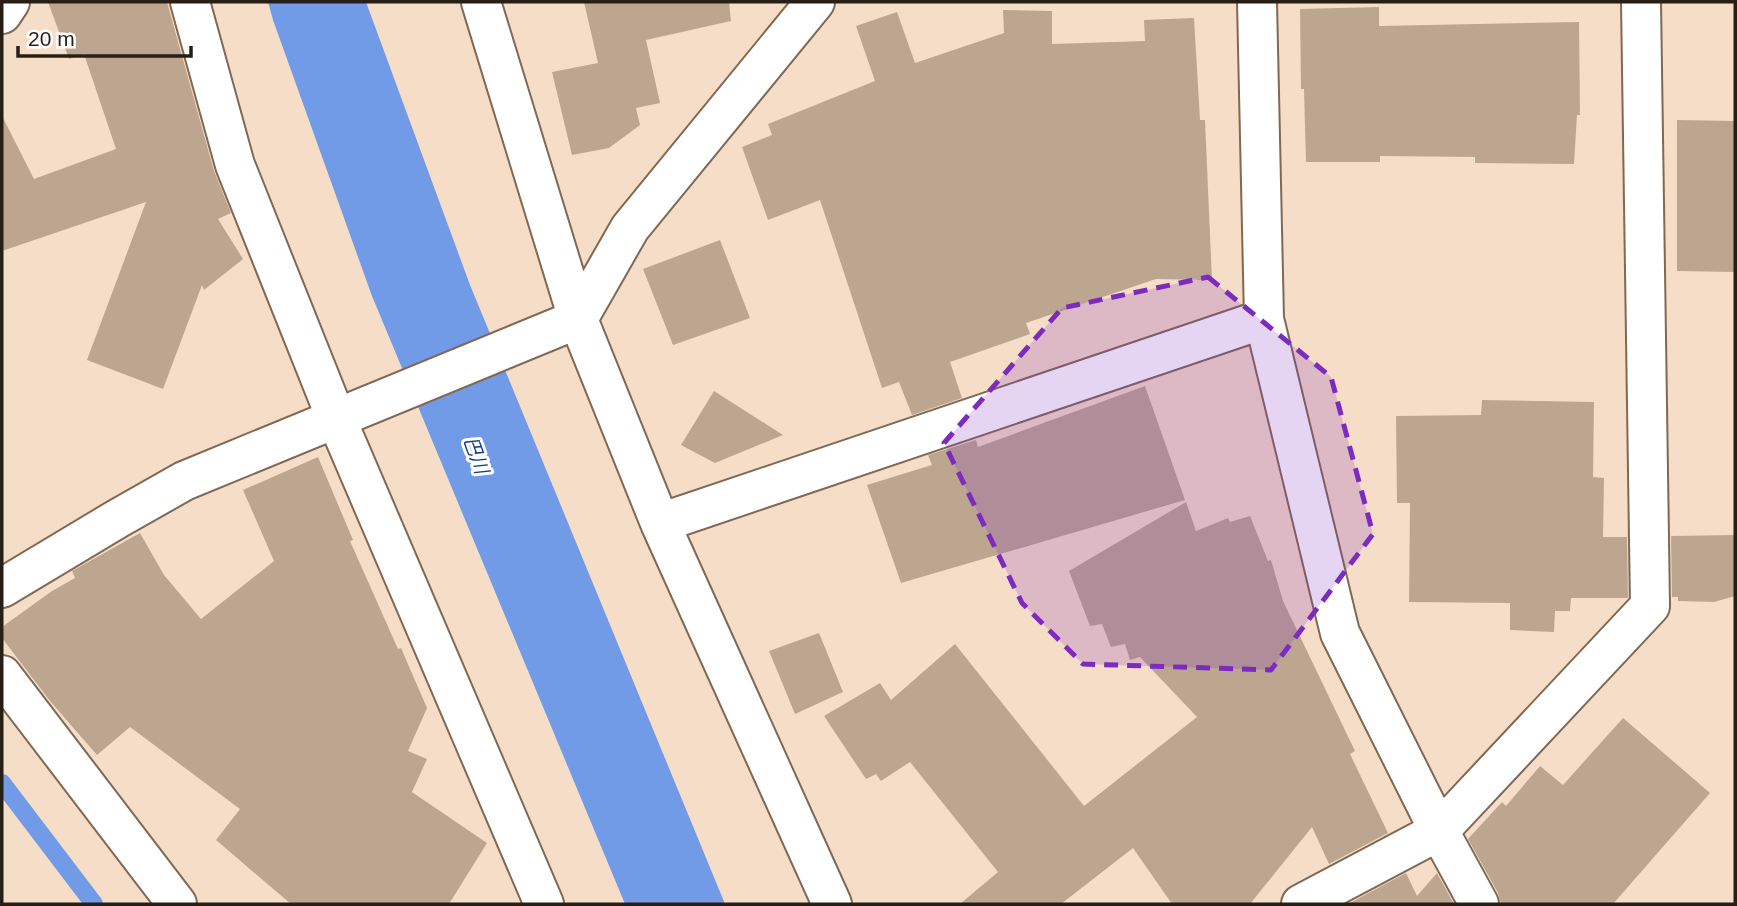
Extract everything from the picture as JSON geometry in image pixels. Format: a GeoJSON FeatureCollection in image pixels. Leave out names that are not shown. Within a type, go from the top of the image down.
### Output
{"type":"FeatureCollection","features":[{"type":"Feature","properties":{"kind":"street"},"geometry":{"type":"LineString","coordinates":[[2,14],[10,2]]}},
{"type":"Feature","properties":{"kind":"street"},"geometry":{"type":"LineString","coordinates":[[190,2],[235,165],[336,418],[544,904]]}},
{"type":"Feature","properties":{"kind":"street"},"geometry":{"type":"LineString","coordinates":[[481,2],[578,319],[660,523],[832,904]]}},
{"type":"Feature","properties":{"kind":"street"},"geometry":{"type":"LineString","coordinates":[[2,588],[184,481],[578,319],[631,228],[815,2]]}},
{"type":"Feature","properties":{"kind":"street"},"geometry":{"type":"LineString","coordinates":[[1257,2],[1264,319],[1340,633],[1439,831],[1479,904]]}},
{"type":"Feature","properties":{"kind":"street"},"geometry":{"type":"LineString","coordinates":[[1301,904],[1439,831],[1650,606],[1641,2]]}},
{"type":"Feature","properties":{"kind":"street"},"geometry":{"type":"LineString","coordinates":[[660,523],[1264,319]]}},
{"type":"Feature","properties":{"kind":"street"},"geometry":{"type":"LineString","coordinates":[[2,675],[177,904]]}},
{"type":"Feature","properties":{"kind":"highlighted area"},"geometry":{"type":"Polygon","coordinates":[[[1208,277],[1331,377],[1373,534],[1271,670],[1083,664],[1022,603],[944,443],[1062,308],[1208,277]]]}},
{"type":"Feature","properties":{"kind":"water","name":"巴川"},"geometry":{"type":"Polygon","coordinates":[[[268,2],[366,2],[470,285],[725,904],[625,904],[372,296],[268,2]]]}},
{"type":"Feature","properties":{"kind":"building"},"geometry":{"type":"Polygon","coordinates":[[[48,2],[167,2],[214,171],[231,213],[218,219],[243,259],[204,290],[202,285],[163,389],[87,360],[146,202],[2,251],[2,116],[34,179],[116,149],[84,54],[69,59],[48,2]]]}},
{"type":"Feature","properties":{"kind":"building"},"geometry":{"type":"Polygon","coordinates":[[[584,2],[729,2],[731,21],[646,40],[660,103],[636,108],[640,125],[609,148],[572,155],[552,72],[598,63],[584,2]]]}},
{"type":"Feature","properties":{"kind":"building"},"geometry":{"type":"Polygon","coordinates":[[[1379,7],[1379,26],[1579,22],[1580,115],[1577,115],[1574,164],[1475,163],[1475,157],[1380,156],[1380,162],[1306,162],[1304,89],[1301,89],[1300,9],[1379,7]]]}},
{"type":"Feature","properties":{"kind":"building"},"geometry":{"type":"Polygon","coordinates":[[[1003,10],[1052,11],[1052,44],[1145,41],[1144,20],[1194,18],[1200,120],[1205,120],[1212,280],[1156,279],[1026,323],[1030,334],[950,362],[962,398],[912,415],[899,382],[882,388],[820,200],[768,220],[742,147],[772,135],[768,124],[875,81],[856,26],[897,12],[915,63],[1004,33],[1003,10]]]}},
{"type":"Feature","properties":{"kind":"building"},"geometry":{"type":"Polygon","coordinates":[[[1677,120],[1735,121],[1735,272],[1677,271],[1677,120]]]}},
{"type":"Feature","properties":{"kind":"building"},"geometry":{"type":"Polygon","coordinates":[[[720,240],[750,318],[673,345],[643,269],[720,240]]]}},
{"type":"Feature","properties":{"kind":"building"},"geometry":{"type":"Polygon","coordinates":[[[1145,386],[1185,500],[901,583],[867,485],[932,465],[928,455],[976,440],[978,447],[1145,386]]]}},
{"type":"Feature","properties":{"kind":"building"},"geometry":{"type":"Polygon","coordinates":[[[714,391],[783,435],[715,463],[681,445],[714,391]]]}},
{"type":"Feature","properties":{"kind":"building"},"geometry":{"type":"Polygon","coordinates":[[[1482,400],[1594,402],[1593,477],[1604,478],[1603,537],[1627,537],[1628,598],[1571,598],[1570,611],[1555,611],[1554,632],[1510,630],[1510,603],[1409,602],[1410,503],[1397,503],[1396,416],[1481,415],[1482,400]]]}},
{"type":"Feature","properties":{"kind":"building"},"geometry":{"type":"Polygon","coordinates":[[[318,457],[353,540],[350,541],[427,708],[408,751],[427,759],[412,792],[487,843],[449,904],[291,904],[216,840],[240,809],[130,727],[97,755],[50,701],[2,638],[2,627],[75,578],[72,571],[140,533],[164,575],[201,619],[274,561],[243,490],[318,457]]]}},
{"type":"Feature","properties":{"kind":"building"},"geometry":{"type":"Polygon","coordinates":[[[1186,502],[1196,531],[1228,518],[1230,522],[1250,516],[1268,561],[1271,560],[1283,601],[1355,751],[1350,754],[1388,833],[1329,864],[1312,827],[1250,904],[1172,904],[1133,848],[1061,904],[960,904],[998,872],[910,762],[881,781],[876,774],[866,779],[824,716],[880,683],[891,700],[955,644],[1084,806],[1197,717],[1140,657],[1130,660],[1125,644],[1111,647],[1102,624],[1090,626],[1069,571],[1186,502]]]}},
{"type":"Feature","properties":{"kind":"building"},"geometry":{"type":"Polygon","coordinates":[[[1735,535],[1735,596],[1714,602],[1678,601],[1678,597],[1672,597],[1671,536],[1735,535]]]}},
{"type":"Feature","properties":{"kind":"building"},"geometry":{"type":"Polygon","coordinates":[[[819,633],[843,692],[795,714],[769,651],[819,633]]]}},
{"type":"Feature","properties":{"kind":"building"},"geometry":{"type":"Polygon","coordinates":[[[1623,718],[1710,793],[1613,904],[1501,904],[1498,893],[1468,839],[1502,802],[1506,806],[1540,766],[1563,785],[1623,718]]]}},
{"type":"Feature","properties":{"kind":"building"},"geometry":{"type":"Polygon","coordinates":[[[1406,873],[1417,896],[1437,873],[1454,904],[1348,904],[1406,873]]]}},
{"type":"Feature","properties":{"kind":"waterway"},"geometry":{"type":"LineString","coordinates":[[2,783],[94,904]]}}]}
